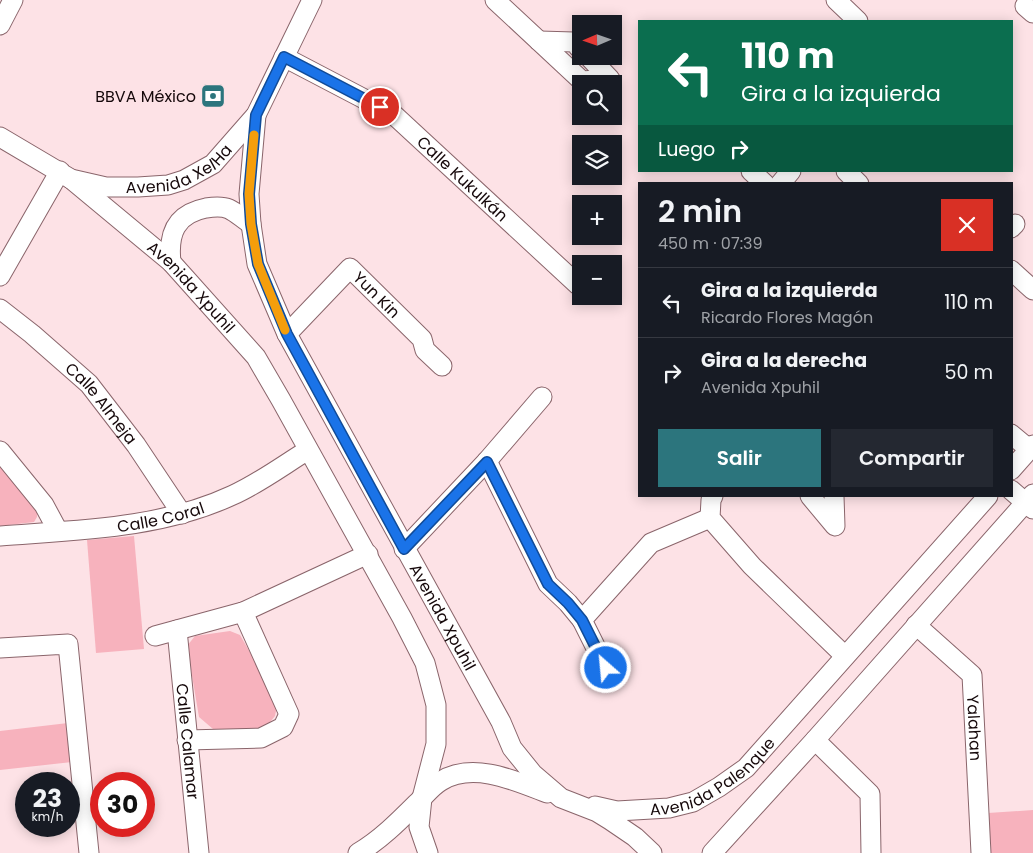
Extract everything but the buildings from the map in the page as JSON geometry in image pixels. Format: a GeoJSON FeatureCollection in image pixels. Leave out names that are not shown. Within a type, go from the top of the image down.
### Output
{"type":"FeatureCollection","features":[{"type":"Feature","properties":{"kind":"street"},"geometry":{"type":"LineString","coordinates":[[0,25],[13,0]]}},
{"type":"Feature","properties":{"kind":"street","name":"Avenida XelHa"},"geometry":{"type":"LineString","coordinates":[[0,137],[66,175],[106,186],[138,188],[168,185],[184,180],[213,164],[256,115],[312,0]]}},
{"type":"Feature","properties":{"kind":"street"},"geometry":{"type":"LineString","coordinates":[[495,0],[582,81],[610,79],[597,65]]}},
{"type":"Feature","properties":{"kind":"street"},"geometry":{"type":"LineString","coordinates":[[836,0],[857,20]]}},
{"type":"Feature","properties":{"kind":"street"},"geometry":{"type":"LineString","coordinates":[[539,41],[572,42]]}},
{"type":"Feature","properties":{"kind":"street","name":"Calle Kukulkán"},"geometry":{"type":"LineString","coordinates":[[284,57],[393,114],[572,279]]}},
{"type":"Feature","properties":{"kind":"street","name":"Avenida Xpuhil"},"geometry":{"type":"LineString","coordinates":[[256,115],[249,194],[251,224],[258,264],[287,334],[501,722],[512,748],[533,774],[562,798]]}},
{"type":"Feature","properties":{"kind":"street"},"geometry":{"type":"LineString","coordinates":[[752,172],[762,182]]}},
{"type":"Feature","properties":{"kind":"street"},"geometry":{"type":"LineString","coordinates":[[782,182],[790,172]]}},
{"type":"Feature","properties":{"kind":"street"},"geometry":{"type":"LineString","coordinates":[[0,276],[66,175]]}},
{"type":"Feature","properties":{"kind":"street","name":"Avenida Xpuhil"},"geometry":{"type":"LineString","coordinates":[[66,175],[171,262],[256,357],[368,554],[424,664],[436,705],[436,744],[422,798],[419,827],[428,853]]}},
{"type":"Feature","properties":{"kind":"street"},"geometry":{"type":"LineString","coordinates":[[171,262],[169,245],[173,232],[180,220],[193,210],[213,207],[229,209],[251,224]]}},
{"type":"Feature","properties":{"kind":"street","name":"Yun Kin"},"geometry":{"type":"LineString","coordinates":[[287,334],[350,268],[422,339],[424,350],[442,366]]}},
{"type":"Feature","properties":{"kind":"street"},"geometry":{"type":"LineString","coordinates":[[1013,272],[1033,290]]}},
{"type":"Feature","properties":{"kind":"street","name":"Calle Almeja"},"geometry":{"type":"LineString","coordinates":[[0,309],[32,334],[89,384],[136,445],[182,514]]}},
{"type":"Feature","properties":{"kind":"street"},"geometry":{"type":"LineString","coordinates":[[404,549],[487,462],[542,397]]}},
{"type":"Feature","properties":{"kind":"street"},"geometry":{"type":"LineString","coordinates":[[1013,435],[1031,447],[1013,468]]}},
{"type":"Feature","properties":{"kind":"street","name":"Calle Coral"},"geometry":{"type":"LineString","coordinates":[[0,536],[143,523],[182,514],[233,495],[308,450]]}},
{"type":"Feature","properties":{"kind":"street"},"geometry":{"type":"LineString","coordinates":[[0,451],[44,505],[58,532]]}},
{"type":"Feature","properties":{"kind":"street"},"geometry":{"type":"LineString","coordinates":[[487,462],[548,584],[582,620],[606,668],[614,677]]}},
{"type":"Feature","properties":{"kind":"street"},"geometry":{"type":"LineString","coordinates":[[712,853],[916,625],[1031,501],[1013,491]]}},
{"type":"Feature","properties":{"kind":"street"},"geometry":{"type":"LineString","coordinates":[[712,497],[710,518],[752,566],[846,656]]}},
{"type":"Feature","properties":{"kind":"street"},"geometry":{"type":"LineString","coordinates":[[811,497],[835,526],[834,497]]}},
{"type":"Feature","properties":{"kind":"street","name":"Avenida Palenque"},"geometry":{"type":"LineString","coordinates":[[358,853],[375,843],[441,781],[459,774],[481,773],[515,780],[562,798],[617,811],[669,808],[692,802],[719,788],[746,768],[987,497]]}},
{"type":"Feature","properties":{"kind":"street"},"geometry":{"type":"LineString","coordinates":[[582,620],[651,543],[710,518]]}},
{"type":"Feature","properties":{"kind":"street"},"geometry":{"type":"LineString","coordinates":[[155,636],[243,612],[368,554]]}},
{"type":"Feature","properties":{"kind":"street"},"geometry":{"type":"LineString","coordinates":[[187,740],[261,738],[283,727],[286,721],[289,714],[243,612]]}},
{"type":"Feature","properties":{"kind":"street","name":"Yalahan"},"geometry":{"type":"LineString","coordinates":[[916,625],[972,675],[981,853]]}},
{"type":"Feature","properties":{"kind":"street","name":"Calle Calamar"},"geometry":{"type":"LineString","coordinates":[[177,630],[199,853]]}},
{"type":"Feature","properties":{"kind":"street"},"geometry":{"type":"LineString","coordinates":[[0,648],[68,644],[89,853]]}},
{"type":"Feature","properties":{"kind":"street"},"geometry":{"type":"LineString","coordinates":[[815,740],[870,794],[871,853]]}},
{"type":"Feature","properties":{"kind":"street"},"geometry":{"type":"LineString","coordinates":[[562,798],[610,820],[635,837],[652,853]]}},
{"type":"Feature","properties":{"kind":"shaded area"},"geometry":{"type":"Polygon","coordinates":[[[0,460],[37,511],[37,517],[34,522],[0,526],[0,460]]]}},
{"type":"Feature","properties":{"kind":"shaded area"},"geometry":{"type":"Polygon","coordinates":[[[134,536],[144,649],[96,653],[87,540],[134,536]]]}},
{"type":"Feature","properties":{"kind":"shaded area"},"geometry":{"type":"Polygon","coordinates":[[[230,631],[240,635],[278,701],[275,716],[266,727],[239,733],[213,729],[199,717],[187,646],[195,636],[230,631]]]}},
{"type":"Feature","properties":{"kind":"shaded area"},"geometry":{"type":"Polygon","coordinates":[[[68,723],[72,762],[0,770],[0,731],[68,723]]]}},
{"type":"Feature","properties":{"kind":"shaded area"},"geometry":{"type":"Polygon","coordinates":[[[1033,810],[1033,853],[990,853],[988,813],[1033,810]]]}},
{"type":"Feature","properties":{"kind":"slow traffic"},"geometry":{"type":"LineString","coordinates":[[254,135],[249,194],[251,224],[258,264],[285,330]]}},
{"type":"Feature","properties":{"kind":"place","name":"BBVA México"},"geometry":{"type":"Point","coordinates":[213,96]}},
{"type":"Feature","properties":{"kind":"route"},"geometry":{"type":"LineString","coordinates":[[380,107],[284,57],[256,115],[249,194],[251,224],[258,264],[287,334],[404,549],[487,462],[548,584],[582,620],[606,668]]}}]}
